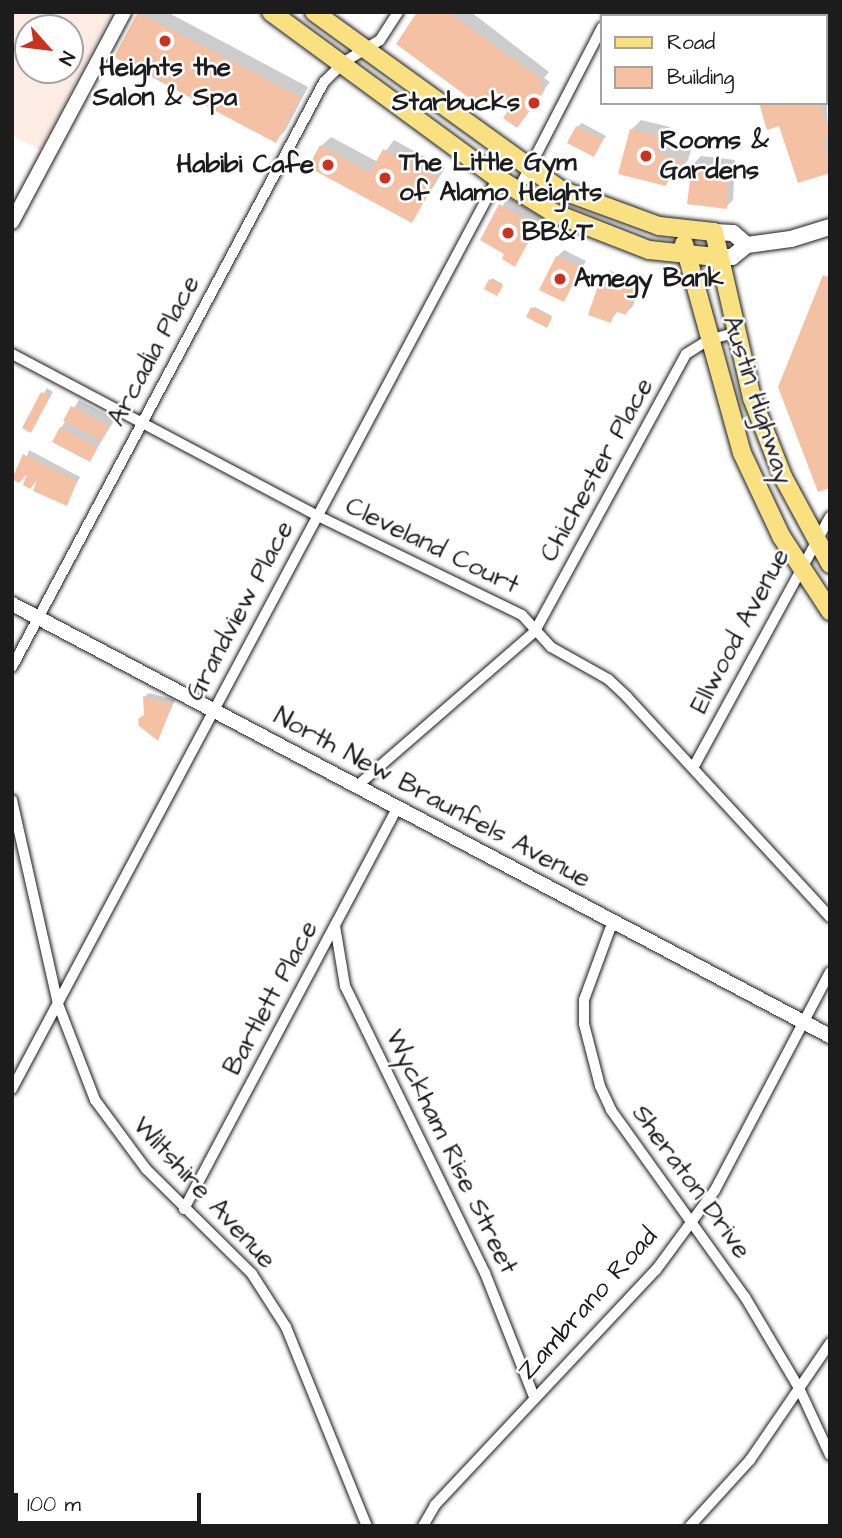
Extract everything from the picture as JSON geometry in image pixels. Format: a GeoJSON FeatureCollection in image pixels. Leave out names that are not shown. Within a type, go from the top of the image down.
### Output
{"type":"FeatureCollection","features":[{"type":"Feature","properties":{"kind":"main road"},"geometry":{"type":"LineString","coordinates":[[271,12],[344,62],[496,177],[603,235],[649,250],[732,257],[747,245],[791,239],[830,227]]}},
{"type":"Feature","properties":{"kind":"main road"},"geometry":{"type":"LineString","coordinates":[[314,12],[531,170],[601,208],[683,229],[733,233],[747,245]]}},
{"type":"Feature","properties":{"kind":"main road","name":"Austin Highway"},"geometry":{"type":"LineString","coordinates":[[683,229],[685,254],[742,453],[761,499],[800,568],[830,611]]}},
{"type":"Feature","properties":{"kind":"main road","name":"Austin Highway"},"geometry":{"type":"LineString","coordinates":[[714,232],[716,257],[734,334],[767,440],[814,541],[830,564]]}},
{"type":"Feature","properties":{"kind":"street"},"geometry":{"type":"LineString","coordinates":[[12,222],[124,12]]}},
{"type":"Feature","properties":{"kind":"street","name":"Arcadia Place"},"geometry":{"type":"LineString","coordinates":[[12,667],[315,97],[344,62],[380,40],[398,12]]}},
{"type":"Feature","properties":{"kind":"street"},"geometry":{"type":"LineString","coordinates":[[518,190],[531,170],[600,31]]}},
{"type":"Feature","properties":{"kind":"street","name":"Grandview Place"},"geometry":{"type":"LineString","coordinates":[[12,1089],[510,155]]}},
{"type":"Feature","properties":{"kind":"street","name":"Chichester Place"},"geometry":{"type":"LineString","coordinates":[[357,786],[536,631],[686,354],[708,340],[734,334]]}},
{"type":"Feature","properties":{"kind":"street","name":"Cleveland Court"},"geometry":{"type":"LineString","coordinates":[[12,354],[316,515],[522,615],[551,647],[608,679],[830,917]]}},
{"type":"Feature","properties":{"kind":"street","name":"Ellwood Avenue"},"geometry":{"type":"LineString","coordinates":[[693,768],[814,541],[830,517]]}},
{"type":"Feature","properties":{"kind":"street","name":"North New Braunfels Avenue"},"geometry":{"type":"LineString","coordinates":[[12,604],[830,1036]]}},
{"type":"Feature","properties":{"kind":"street","name":"Wiltshire Avenue"},"geometry":{"type":"LineString","coordinates":[[12,800],[58,1004],[89,1085],[108,1122],[184,1209],[252,1274],[286,1327],[367,1526]]}},
{"type":"Feature","properties":{"kind":"street","name":"Bartlett Place"},"geometry":{"type":"LineString","coordinates":[[184,1209],[398,807]]}},
{"type":"Feature","properties":{"kind":"street","name":"Sheraton Drive"},"geometry":{"type":"LineString","coordinates":[[613,921],[584,1000],[593,1065],[611,1110],[745,1297],[799,1388],[830,1455]]}},
{"type":"Feature","properties":{"kind":"street","name":"Wyckham Rise Street"},"geometry":{"type":"LineString","coordinates":[[335,926],[345,986],[485,1273],[534,1397]]}},
{"type":"Feature","properties":{"kind":"street","name":"Zambrano Road"},"geometry":{"type":"LineString","coordinates":[[423,1526],[435,1505],[534,1397],[614,1317],[715,1190],[830,972]]}},
{"type":"Feature","properties":{"kind":"street"},"geometry":{"type":"LineString","coordinates":[[690,1526],[750,1460],[830,1343]]}},
{"type":"Feature","properties":{"kind":"shaded area"},"geometry":{"type":"Polygon","coordinates":[[[12,12],[112,12],[84,66],[84,14],[14,14],[14,84],[74,84],[40,150],[12,135],[12,12]]]}},
{"type":"Feature","properties":{"kind":"building"},"geometry":{"type":"Polygon","coordinates":[[[138,12],[300,97],[276,143],[114,57],[138,12]]]}},
{"type":"Feature","properties":{"kind":"building"},"geometry":{"type":"Polygon","coordinates":[[[417,12],[448,12],[543,80],[539,86],[545,90],[517,128],[503,118],[513,104],[496,92],[484,109],[396,44],[417,12]]]}},
{"type":"Feature","properties":{"kind":"building"},"geometry":{"type":"Polygon","coordinates":[[[760,105],[820,105],[830,135],[823,140],[830,173],[798,183],[779,126],[767,130],[760,105]]]}},
{"type":"Feature","properties":{"kind":"building"},"geometry":{"type":"Polygon","coordinates":[[[576,126],[603,140],[594,157],[567,143],[576,126]]]}},
{"type":"Feature","properties":{"kind":"building","name":"Rooms & Gardens"},"geometry":{"type":"Polygon","coordinates":[[[630,129],[661,137],[657,153],[682,159],[679,171],[671,169],[666,186],[618,174],[630,129]]]}},
{"type":"Feature","properties":{"kind":"building"},"geometry":{"type":"Polygon","coordinates":[[[320,145],[370,173],[383,149],[437,178],[412,223],[308,167],[320,145]]]}},
{"type":"Feature","properties":{"kind":"building"},"geometry":{"type":"Polygon","coordinates":[[[692,163],[728,167],[727,209],[687,204],[692,163]]]}},
{"type":"Feature","properties":{"kind":"building","name":"BB&T"},"geometry":{"type":"Polygon","coordinates":[[[499,204],[537,225],[515,267],[502,259],[504,254],[480,240],[499,204]]]}},
{"type":"Feature","properties":{"kind":"building","name":"Amegy Bank"},"geometry":{"type":"Polygon","coordinates":[[[556,256],[581,268],[564,302],[539,290],[556,256]]]}},
{"type":"Feature","properties":{"kind":"building"},"geometry":{"type":"Polygon","coordinates":[[[830,271],[830,488],[818,492],[778,387],[823,275],[827,277],[830,271]]]}},
{"type":"Feature","properties":{"kind":"building"},"geometry":{"type":"Polygon","coordinates":[[[601,277],[635,288],[626,315],[615,311],[611,323],[588,315],[601,277]]]}},
{"type":"Feature","properties":{"kind":"building"},"geometry":{"type":"Polygon","coordinates":[[[489,279],[503,286],[497,296],[484,289],[489,279]]]}},
{"type":"Feature","properties":{"kind":"building"},"geometry":{"type":"Polygon","coordinates":[[[531,307],[552,318],[547,328],[526,317],[531,307]]]}},
{"type":"Feature","properties":{"kind":"building"},"geometry":{"type":"Polygon","coordinates":[[[41,392],[50,396],[31,433],[22,428],[41,392]]]}},
{"type":"Feature","properties":{"kind":"building"},"geometry":{"type":"Polygon","coordinates":[[[71,406],[109,426],[101,441],[63,421],[71,406]]]}},
{"type":"Feature","properties":{"kind":"building"},"geometry":{"type":"Polygon","coordinates":[[[60,427],[98,447],[90,462],[52,442],[60,427]]]}},
{"type":"Feature","properties":{"kind":"building"},"geometry":{"type":"Polygon","coordinates":[[[23,454],[77,481],[67,506],[33,491],[37,480],[30,489],[23,485],[27,474],[19,483],[12,479],[23,454]]]}},
{"type":"Feature","properties":{"kind":"building"},"geometry":{"type":"Polygon","coordinates":[[[143,696],[172,705],[158,741],[139,726],[138,719],[144,715],[143,696]]]}},
{"type":"Feature","properties":{"kind":"place","name":"Heights the Salon & Spa"},"geometry":{"type":"Point","coordinates":[165,41]}},
{"type":"Feature","properties":{"kind":"place","name":"Starbucks"},"geometry":{"type":"Point","coordinates":[534,103]}},
{"type":"Feature","properties":{"kind":"place","name":"Rooms & Gardens"},"geometry":{"type":"Point","coordinates":[646,156]}},
{"type":"Feature","properties":{"kind":"place","name":"Habibi Cafe"},"geometry":{"type":"Point","coordinates":[328,165]}},
{"type":"Feature","properties":{"kind":"place","name":"The Little Gym of Alamo Heights"},"geometry":{"type":"Point","coordinates":[385,178]}},
{"type":"Feature","properties":{"kind":"place","name":"BB&T"},"geometry":{"type":"Point","coordinates":[508,233]}},
{"type":"Feature","properties":{"kind":"place","name":"Amegy Bank"},"geometry":{"type":"Point","coordinates":[560,279]}}]}
